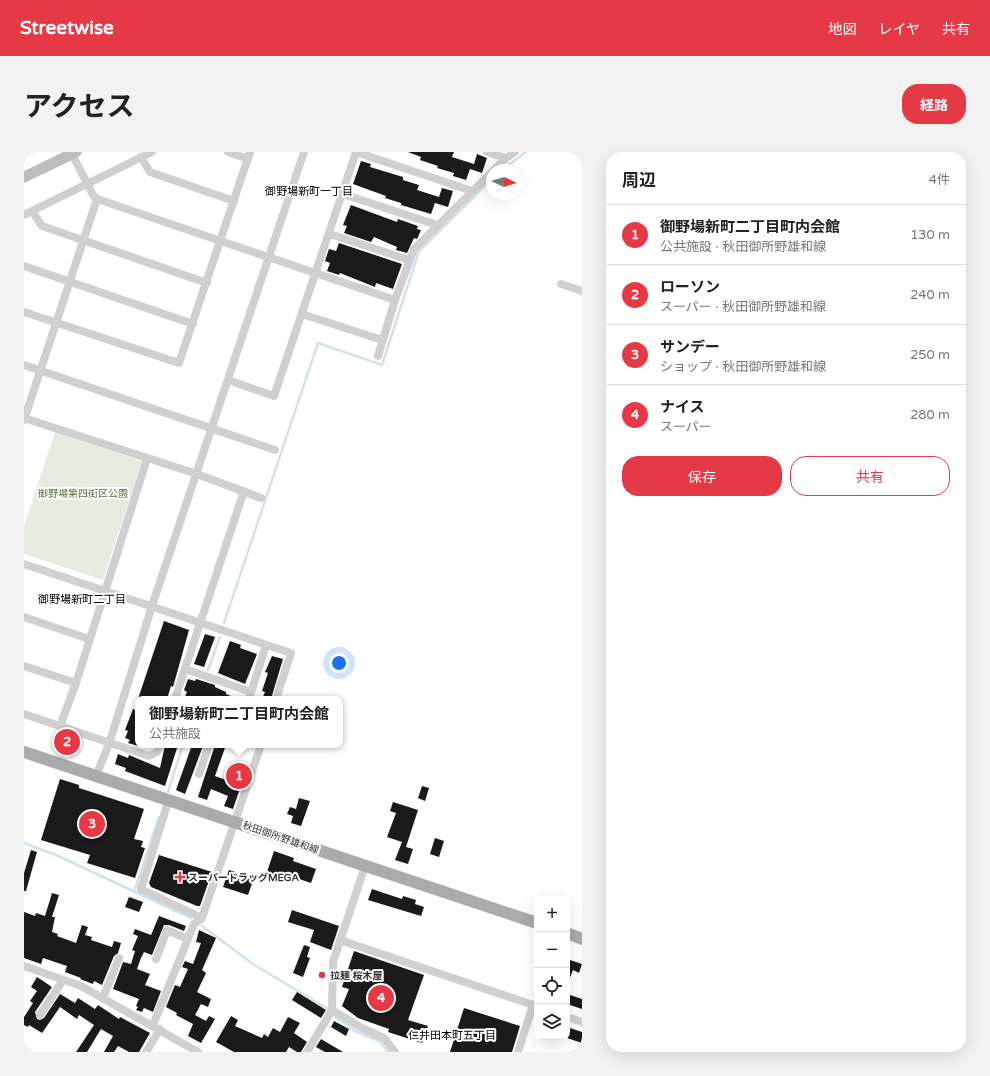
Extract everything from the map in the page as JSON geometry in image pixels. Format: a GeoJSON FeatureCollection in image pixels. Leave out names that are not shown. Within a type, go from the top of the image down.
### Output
{"type":"FeatureCollection","features":[{"type":"Feature","properties":{"kind":"main road","name":"秋田御所野雄和線"},"geometry":{"type":"LineString","coordinates":[[24,752],[235,821],[534,922]]}},
{"type":"Feature","properties":{"kind":"main road"},"geometry":{"type":"LineString","coordinates":[[570,934],[582,939]]}},
{"type":"Feature","properties":{"kind":"street"},"geometry":{"type":"LineString","coordinates":[[24,216],[152,152]]}},
{"type":"Feature","properties":{"kind":"street"},"geometry":{"type":"LineString","coordinates":[[24,312],[179,363],[221,243],[249,155],[228,152]]}},
{"type":"Feature","properties":{"kind":"street"},"geometry":{"type":"LineString","coordinates":[[96,776],[109,744],[152,606],[304,152]]}},
{"type":"Feature","properties":{"kind":"street"},"geometry":{"type":"LineString","coordinates":[[228,380],[274,396],[330,234],[356,152],[472,191]]}},
{"type":"Feature","properties":{"kind":"street"},"geometry":{"type":"LineString","coordinates":[[487,152],[506,158]]}},
{"type":"Feature","properties":{"kind":"street"},"geometry":{"type":"LineString","coordinates":[[500,164],[516,152]]}},
{"type":"Feature","properties":{"kind":"street"},"geometry":{"type":"LineString","coordinates":[[24,176],[74,153],[87,184],[97,199],[221,243],[395,300]]}},
{"type":"Feature","properties":{"kind":"street"},"geometry":{"type":"LineString","coordinates":[[141,157],[150,172],[234,201]]}},
{"type":"Feature","properties":{"kind":"street"},"geometry":{"type":"LineString","coordinates":[[378,356],[395,300],[414,249],[486,178]]}},
{"type":"Feature","properties":{"kind":"street"},"geometry":{"type":"LineString","coordinates":[[343,194],[437,225]]}},
{"type":"Feature","properties":{"kind":"street"},"geometry":{"type":"LineString","coordinates":[[97,199],[24,418],[197,474],[261,498]]}},
{"type":"Feature","properties":{"kind":"street"},"geometry":{"type":"LineString","coordinates":[[32,211],[42,226],[207,283]]}},
{"type":"Feature","properties":{"kind":"street"},"geometry":{"type":"LineString","coordinates":[[330,234],[409,260]]}},
{"type":"Feature","properties":{"kind":"street"},"geometry":{"type":"LineString","coordinates":[[24,266],[69,283],[193,324]]}},
{"type":"Feature","properties":{"kind":"street"},"geometry":{"type":"LineString","coordinates":[[561,284],[582,291]]}},
{"type":"Feature","properties":{"kind":"street"},"geometry":{"type":"LineString","coordinates":[[302,314],[382,340]]}},
{"type":"Feature","properties":{"kind":"street"},"geometry":{"type":"LineString","coordinates":[[24,365],[275,450]]}},
{"type":"Feature","properties":{"kind":"street"},"geometry":{"type":"LineString","coordinates":[[60,726],[76,684],[147,459]]}},
{"type":"Feature","properties":{"kind":"street"},"geometry":{"type":"LineString","coordinates":[[176,696],[244,491]]}},
{"type":"Feature","properties":{"kind":"street"},"geometry":{"type":"LineString","coordinates":[[24,564],[104,592],[152,606],[291,653],[277,696]]}},
{"type":"Feature","properties":{"kind":"street"},"geometry":{"type":"LineString","coordinates":[[24,617],[89,639]]}},
{"type":"Feature","properties":{"kind":"street"},"geometry":{"type":"LineString","coordinates":[[184,669],[250,696],[266,645]]}},
{"type":"Feature","properties":{"kind":"street"},"geometry":{"type":"LineString","coordinates":[[24,666],[76,684]]}},
{"type":"Feature","properties":{"kind":"street"},"geometry":{"type":"LineString","coordinates":[[24,714],[109,744],[149,756],[157,752],[159,748]]}},
{"type":"Feature","properties":{"kind":"street"},"geometry":{"type":"LineString","coordinates":[[199,774],[208,748]]}},
{"type":"Feature","properties":{"kind":"street"},"geometry":{"type":"LineString","coordinates":[[146,1052],[157,1027],[194,924],[202,918],[259,748]]}},
{"type":"Feature","properties":{"kind":"street"},"geometry":{"type":"LineString","coordinates":[[169,800],[141,889],[180,906],[202,918]]}},
{"type":"Feature","properties":{"kind":"street"},"geometry":{"type":"LineString","coordinates":[[308,1052],[332,1010],[333,962],[365,866]]}},
{"type":"Feature","properties":{"kind":"street"},"geometry":{"type":"LineString","coordinates":[[156,959],[167,930],[188,939]]}},
{"type":"Feature","properties":{"kind":"street"},"geometry":{"type":"LineString","coordinates":[[340,940],[534,1006]]}},
{"type":"Feature","properties":{"kind":"street"},"geometry":{"type":"LineString","coordinates":[[103,998],[120,958]]}},
{"type":"Feature","properties":{"kind":"street"},"geometry":{"type":"LineString","coordinates":[[24,966],[81,986],[157,1027],[198,1052]]}},
{"type":"Feature","properties":{"kind":"street"},"geometry":{"type":"LineString","coordinates":[[40,1015],[63,980]]}},
{"type":"Feature","properties":{"kind":"street"},"geometry":{"type":"LineString","coordinates":[[518,1052],[534,1009]]}},
{"type":"Feature","properties":{"kind":"street"},"geometry":{"type":"LineString","coordinates":[[332,1010],[362,1028],[384,1038],[395,1052]]}},
{"type":"Feature","properties":{"kind":"street"},"geometry":{"type":"LineString","coordinates":[[570,1018],[582,1022]]}},
{"type":"Feature","properties":{"kind":"green space","name":"御野場第四街区公園"},"geometry":{"type":"Polygon","coordinates":[[[55,432],[142,461],[103,580],[24,554],[24,526],[55,432]]]}},
{"type":"Feature","properties":{"kind":"building"},"geometry":{"type":"Polygon","coordinates":[[[408,152],[454,152],[452,157],[474,164],[477,154],[487,158],[482,173],[470,169],[466,180],[453,176],[454,173],[437,168],[438,166],[420,160],[421,157],[408,152]]]}},
{"type":"Feature","properties":{"kind":"building"},"geometry":{"type":"Polygon","coordinates":[[[361,161],[371,164],[370,167],[403,177],[403,180],[419,185],[417,190],[439,197],[442,188],[453,191],[448,207],[435,203],[431,214],[401,205],[401,203],[385,198],[386,196],[353,184],[361,161]]]}},
{"type":"Feature","properties":{"kind":"building"},"geometry":{"type":"Polygon","coordinates":[[[351,205],[397,222],[398,219],[418,226],[417,229],[421,230],[417,239],[414,238],[407,253],[396,250],[397,247],[374,237],[371,242],[344,233],[347,226],[343,225],[351,205]]]}},
{"type":"Feature","properties":{"kind":"building"},"geometry":{"type":"Polygon","coordinates":[[[339,243],[402,264],[393,289],[376,283],[375,287],[340,273],[339,275],[327,271],[330,263],[325,261],[329,249],[336,251],[339,243]]]}},
{"type":"Feature","properties":{"kind":"building"},"geometry":{"type":"Polygon","coordinates":[[[164,621],[189,630],[173,687],[171,686],[168,696],[139,696],[164,621]]]}},
{"type":"Feature","properties":{"kind":"building"},"geometry":{"type":"Polygon","coordinates":[[[205,634],[215,637],[204,667],[194,664],[205,634]]]}},
{"type":"Feature","properties":{"kind":"building"},"geometry":{"type":"Polygon","coordinates":[[[230,641],[241,645],[240,648],[257,654],[245,684],[218,673],[230,641]]]}},
{"type":"Feature","properties":{"kind":"building"},"geometry":{"type":"Polygon","coordinates":[[[272,656],[283,659],[272,696],[263,696],[265,692],[262,691],[268,673],[265,672],[272,656]]]}},
{"type":"Feature","properties":{"kind":"building"},"geometry":{"type":"Polygon","coordinates":[[[188,679],[195,681],[196,679],[215,685],[215,687],[231,696],[185,696],[187,692],[184,690],[188,679]]]}},
{"type":"Feature","properties":{"kind":"building"},"geometry":{"type":"Polygon","coordinates":[[[133,709],[135,710],[135,745],[128,743],[130,740],[125,738],[128,731],[125,730],[133,709]]]}},
{"type":"Feature","properties":{"kind":"building"},"geometry":{"type":"Polygon","coordinates":[[[57,732],[81,740],[76,753],[53,745],[57,732]]]}},
{"type":"Feature","properties":{"kind":"building"},"geometry":{"type":"Polygon","coordinates":[[[164,748],[177,748],[165,786],[125,771],[126,768],[115,764],[118,754],[128,758],[129,755],[160,768],[164,748]]]}},
{"type":"Feature","properties":{"kind":"building"},"geometry":{"type":"Polygon","coordinates":[[[191,748],[202,748],[185,794],[176,790],[191,748]]]}},
{"type":"Feature","properties":{"kind":"building"},"geometry":{"type":"Polygon","coordinates":[[[214,748],[225,748],[215,776],[232,782],[236,767],[241,765],[247,768],[233,809],[224,806],[228,796],[211,789],[207,800],[198,797],[214,748]]]}},
{"type":"Feature","properties":{"kind":"building"},"geometry":{"type":"Polygon","coordinates":[[[60,779],[79,785],[79,788],[144,809],[134,839],[143,841],[141,847],[145,848],[135,878],[87,863],[90,855],[41,840],[60,779]]]}},
{"type":"Feature","properties":{"kind":"building"},"geometry":{"type":"Polygon","coordinates":[[[422,786],[429,788],[425,801],[418,798],[422,786]]]}},
{"type":"Feature","properties":{"kind":"building"},"geometry":{"type":"Polygon","coordinates":[[[299,798],[310,801],[301,826],[291,823],[293,816],[287,814],[290,807],[296,809],[299,798]]]}},
{"type":"Feature","properties":{"kind":"building"},"geometry":{"type":"Polygon","coordinates":[[[393,802],[418,810],[406,847],[413,849],[408,864],[395,860],[402,842],[387,837],[396,813],[390,811],[393,802]]]}},
{"type":"Feature","properties":{"kind":"building"},"geometry":{"type":"Polygon","coordinates":[[[435,838],[444,841],[439,857],[430,854],[435,838]]]}},
{"type":"Feature","properties":{"kind":"building"},"geometry":{"type":"Polygon","coordinates":[[[31,850],[37,852],[26,891],[24,891],[24,873],[31,850]]]}},
{"type":"Feature","properties":{"kind":"building"},"geometry":{"type":"Polygon","coordinates":[[[274,851],[294,858],[293,861],[316,869],[311,883],[287,875],[285,881],[266,875],[274,851]]]}},
{"type":"Feature","properties":{"kind":"building","name":"スーパードラッグMEGA"},"geometry":{"type":"Polygon","coordinates":[[[159,855],[212,872],[200,906],[151,887],[149,883],[159,855]]]}},
{"type":"Feature","properties":{"kind":"building"},"geometry":{"type":"Polygon","coordinates":[[[229,870],[254,878],[248,895],[223,887],[229,870]]]}},
{"type":"Feature","properties":{"kind":"building"},"geometry":{"type":"Polygon","coordinates":[[[372,889],[402,899],[403,896],[416,900],[415,904],[424,907],[421,916],[368,900],[372,889]]]}},
{"type":"Feature","properties":{"kind":"building"},"geometry":{"type":"Polygon","coordinates":[[[52,893],[59,895],[52,917],[55,917],[52,932],[58,934],[57,936],[76,943],[82,925],[88,927],[85,935],[92,937],[91,940],[112,947],[114,941],[121,943],[118,953],[114,956],[102,985],[94,981],[93,984],[65,972],[67,966],[43,958],[41,964],[24,958],[24,912],[35,916],[36,913],[45,916],[52,893]]]}},
{"type":"Feature","properties":{"kind":"building"},"geometry":{"type":"Polygon","coordinates":[[[129,897],[143,902],[139,912],[125,907],[129,897]]]}},
{"type":"Feature","properties":{"kind":"building"},"geometry":{"type":"Polygon","coordinates":[[[292,910],[339,926],[331,950],[310,942],[314,930],[288,922],[292,910]]]}},
{"type":"Feature","properties":{"kind":"building"},"geometry":{"type":"Polygon","coordinates":[[[159,916],[186,926],[184,931],[169,925],[164,925],[152,955],[144,952],[137,969],[150,974],[145,985],[161,991],[153,1012],[144,1008],[142,1012],[136,1010],[139,999],[113,989],[123,962],[131,964],[135,951],[132,950],[138,936],[133,934],[135,929],[151,935],[159,916]]]}},
{"type":"Feature","properties":{"kind":"building"},"geometry":{"type":"Polygon","coordinates":[[[199,930],[216,938],[202,970],[206,973],[197,992],[211,999],[208,1007],[201,1004],[195,1015],[206,1021],[209,1016],[215,1019],[201,1043],[188,1036],[193,1024],[176,1015],[177,1013],[166,1007],[175,985],[180,987],[188,969],[182,967],[185,961],[193,964],[201,943],[196,942],[199,930]]]}},
{"type":"Feature","properties":{"kind":"building"},"geometry":{"type":"Polygon","coordinates":[[[304,945],[310,947],[307,957],[310,958],[303,977],[293,973],[304,945]]]}},
{"type":"Feature","properties":{"kind":"building"},"geometry":{"type":"Polygon","coordinates":[[[354,951],[424,975],[408,1020],[428,1026],[422,1043],[388,1032],[389,1029],[358,1018],[342,1006],[349,989],[342,987],[354,951]]]}},
{"type":"Feature","properties":{"kind":"building"},"geometry":{"type":"Polygon","coordinates":[[[570,960],[582,964],[579,973],[573,970],[570,978],[570,960]]]}},
{"type":"Feature","properties":{"kind":"building"},"geometry":{"type":"Polygon","coordinates":[[[37,977],[52,987],[35,1012],[37,1019],[40,1020],[44,1018],[60,994],[75,1003],[78,998],[95,1009],[98,1005],[119,1019],[120,1017],[150,1033],[139,1052],[129,1052],[118,1046],[114,1052],[104,1052],[113,1036],[101,1029],[87,1052],[76,1052],[94,1025],[79,1015],[77,1019],[60,1007],[42,1033],[29,1025],[28,1027],[24,1025],[24,1017],[33,1003],[30,1001],[37,991],[31,987],[37,977]]]}},
{"type":"Feature","properties":{"kind":"building"},"geometry":{"type":"Polygon","coordinates":[[[297,992],[326,1010],[321,1018],[292,1000],[297,992]]]}},
{"type":"Feature","properties":{"kind":"building"},"geometry":{"type":"Polygon","coordinates":[[[570,995],[582,999],[582,1009],[570,1005],[570,995]]]}},
{"type":"Feature","properties":{"kind":"building"},"geometry":{"type":"Polygon","coordinates":[[[464,1008],[520,1026],[512,1052],[450,1052],[464,1008]]]}},
{"type":"Feature","properties":{"kind":"building"},"geometry":{"type":"Polygon","coordinates":[[[231,1016],[238,1020],[235,1026],[262,1038],[264,1034],[268,1037],[273,1028],[280,1032],[288,1017],[300,1023],[294,1033],[307,1042],[301,1052],[297,1052],[289,1047],[286,1052],[234,1052],[216,1042],[231,1016]]]}},
{"type":"Feature","properties":{"kind":"building"},"geometry":{"type":"Polygon","coordinates":[[[334,1021],[349,1029],[346,1036],[331,1027],[334,1021]]]}},
{"type":"Feature","properties":{"kind":"building"},"geometry":{"type":"Polygon","coordinates":[[[570,1028],[582,1032],[582,1043],[570,1039],[570,1028]]]}},
{"type":"Feature","properties":{"kind":"building"},"geometry":{"type":"Polygon","coordinates":[[[321,1039],[343,1052],[325,1052],[316,1047],[321,1039]]]}},
{"type":"Feature","properties":{"kind":"waterway"},"geometry":{"type":"LineString","coordinates":[[509,164],[526,152]]}},
{"type":"Feature","properties":{"kind":"waterway"},"geometry":{"type":"LineString","coordinates":[[224,623],[318,343],[382,365],[419,251],[486,185]]}},
{"type":"Feature","properties":{"kind":"waterway"},"geometry":{"type":"LineString","coordinates":[[208,670],[220,637]]}},
{"type":"Feature","properties":{"kind":"waterway"},"geometry":{"type":"LineString","coordinates":[[168,792],[182,748]]}},
{"type":"Feature","properties":{"kind":"waterway"},"geometry":{"type":"LineString","coordinates":[[134,892],[159,817]]}},
{"type":"Feature","properties":{"kind":"waterway"},"geometry":{"type":"LineString","coordinates":[[24,843],[56,855],[191,918]]}},
{"type":"Feature","properties":{"kind":"waterway"},"geometry":{"type":"LineString","coordinates":[[202,926],[253,964],[328,1009]]}},
{"type":"Feature","properties":{"kind":"waterway"},"geometry":{"type":"LineString","coordinates":[[335,1017],[357,1032],[379,1041],[388,1052]]}},
{"type":"Feature","properties":{"kind":"place","name":"ローソン"},"geometry":{"type":"Point","coordinates":[67,742]}},
{"type":"Feature","properties":{"kind":"place","name":"御野場新町二丁目町内会館"},"geometry":{"type":"Point","coordinates":[239,776]}},
{"type":"Feature","properties":{"kind":"place","name":"サンデー"},"geometry":{"type":"Point","coordinates":[92,824]}},
{"type":"Feature","properties":{"kind":"place","name":"スーパードラッグMEGA"},"geometry":{"type":"Point","coordinates":[180,877]}},
{"type":"Feature","properties":{"kind":"place","name":"拉麺 桜木屋"},"geometry":{"type":"Point","coordinates":[322,975]}},
{"type":"Feature","properties":{"kind":"place","name":"ナイス"},"geometry":{"type":"Point","coordinates":[381,998]}},
{"type":"Feature","properties":{"kind":"district","name":"御野場新町一丁目"},"geometry":{"type":"Point","coordinates":[309,191]}},
{"type":"Feature","properties":{"kind":"district","name":"御野場新町二丁目"},"geometry":{"type":"Point","coordinates":[82,599]}},
{"type":"Feature","properties":{"kind":"district","name":"仁井田本町五丁目"},"geometry":{"type":"Point","coordinates":[452,1035]}}]}
